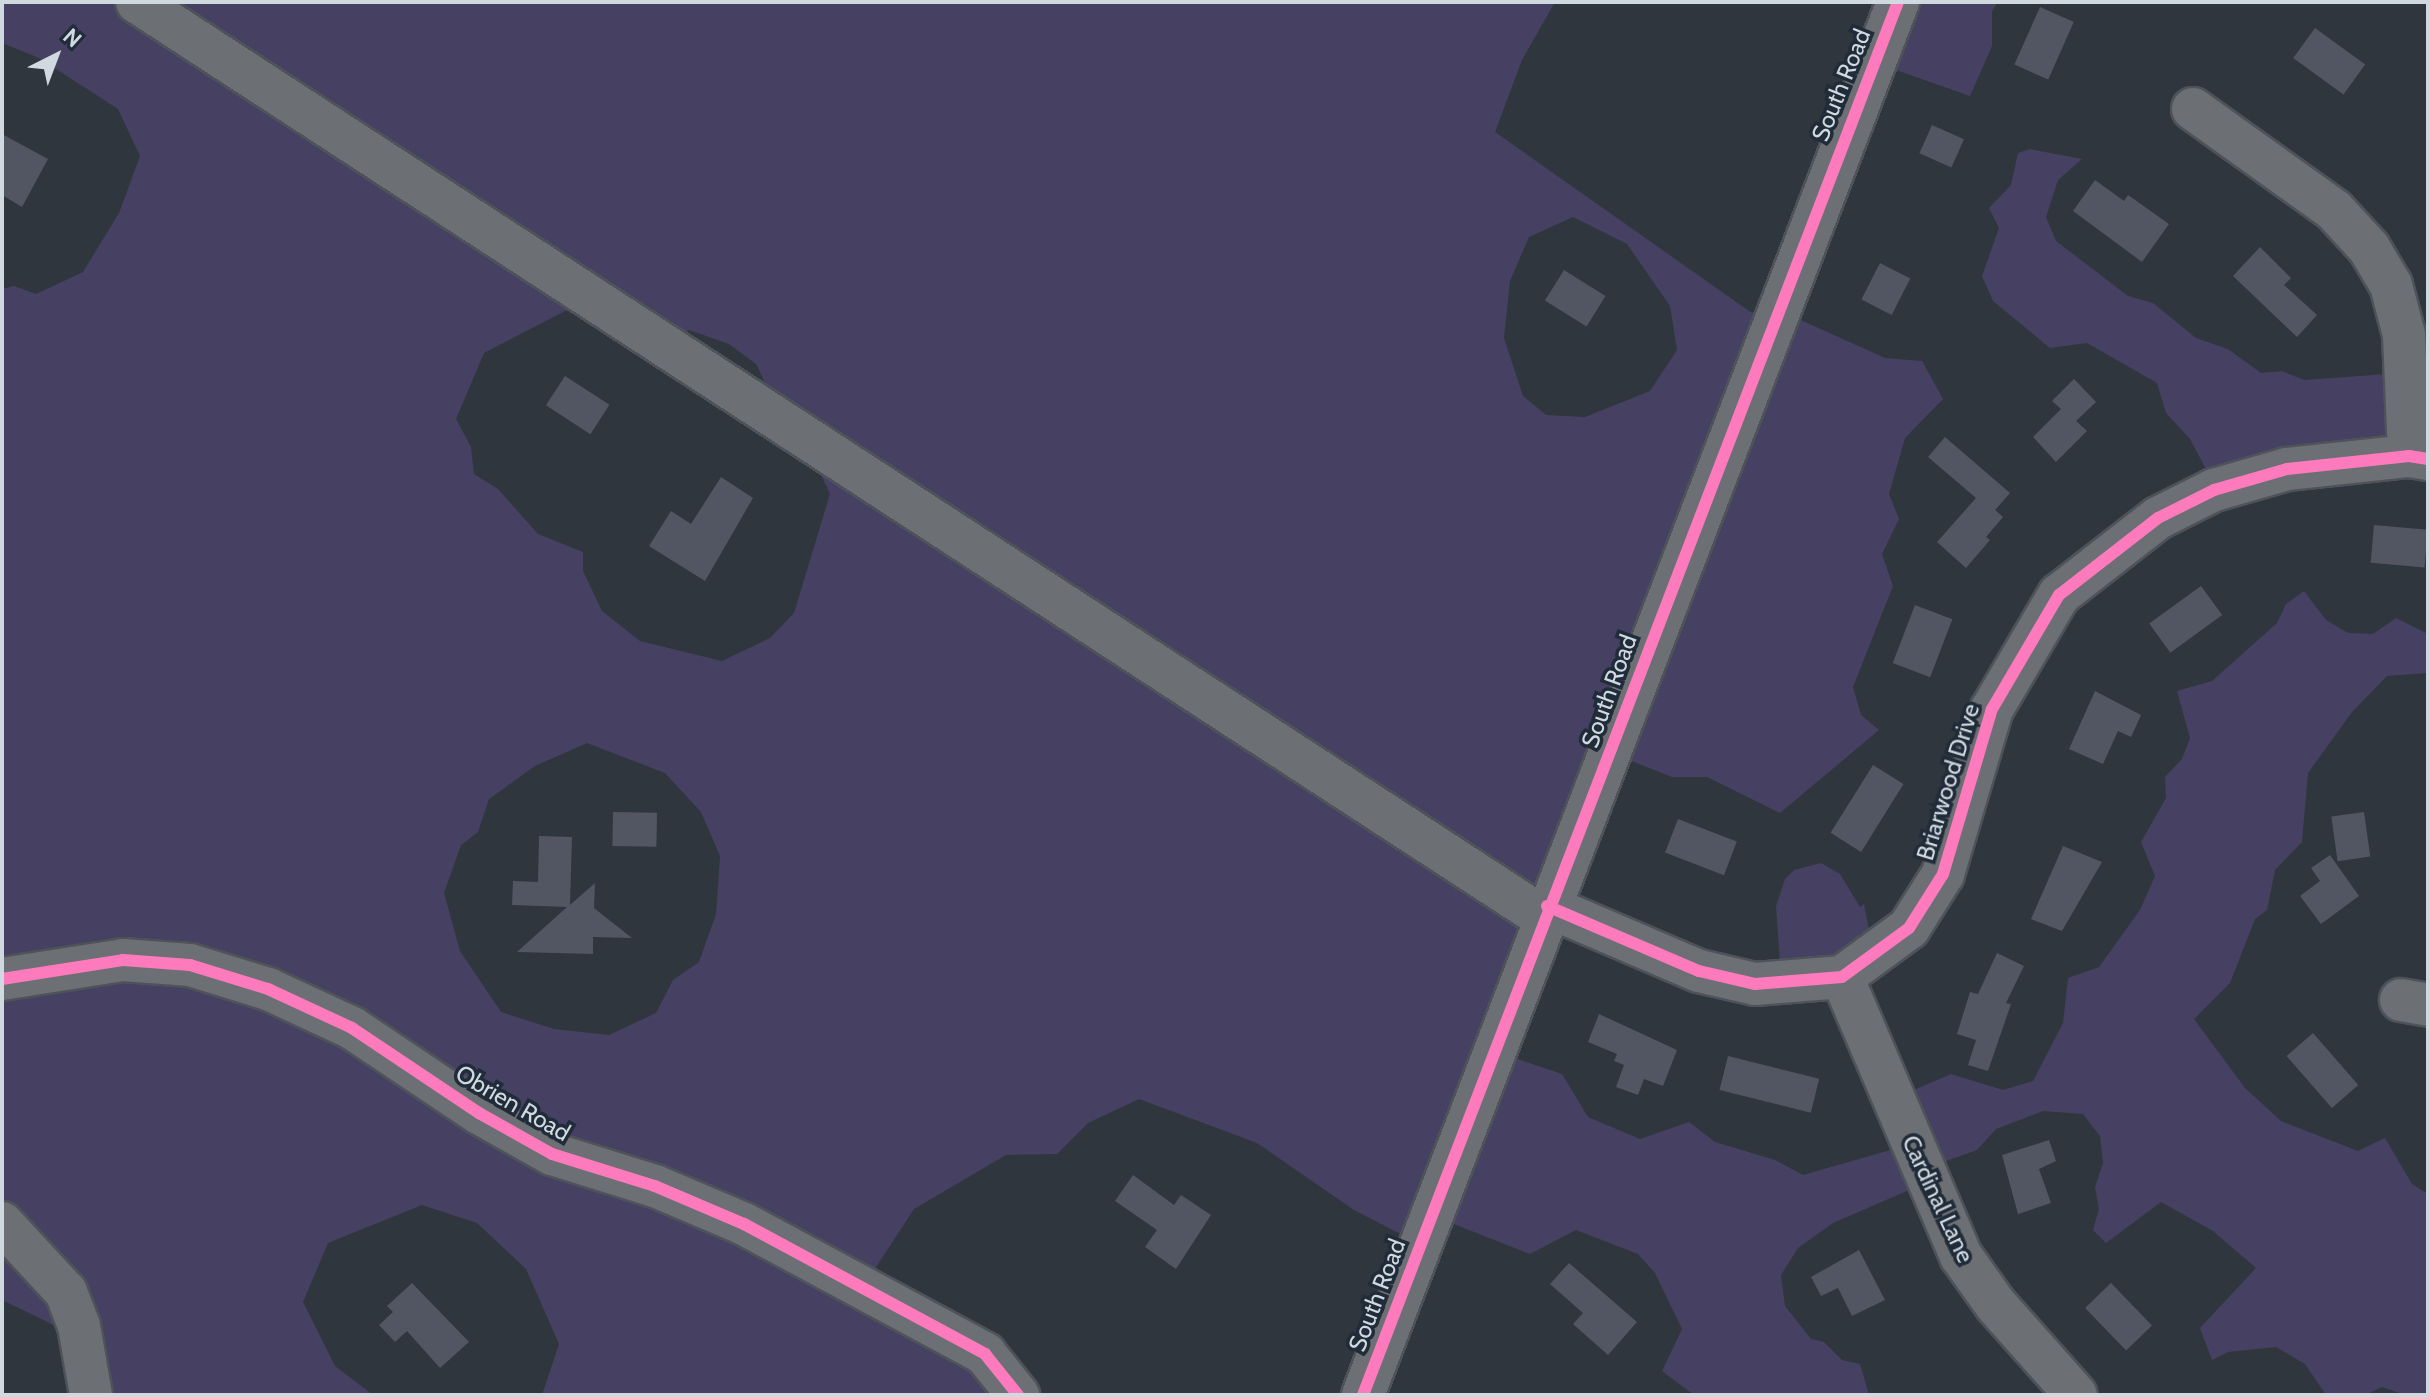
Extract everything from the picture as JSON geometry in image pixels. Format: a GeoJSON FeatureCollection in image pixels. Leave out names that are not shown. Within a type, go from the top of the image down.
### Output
{"type":"FeatureCollection","features":[{"type":"Feature","properties":{"kind":"street"},"geometry":{"type":"LineString","coordinates":[[137,2],[1545,912],[1699,971],[1755,984],[1842,977]]}},
{"type":"Feature","properties":{"kind":"street","name":"South Road"},"geometry":{"type":"LineString","coordinates":[[1363,1395],[1545,912],[1898,2]]}},
{"type":"Feature","properties":{"kind":"street"},"geometry":{"type":"LineString","coordinates":[[2193,109],[2334,210],[2369,248],[2391,285],[2404,335],[2418,457]]}},
{"type":"Feature","properties":{"kind":"street","name":"Briarwood Drive"},"geometry":{"type":"LineString","coordinates":[[1842,977],[1909,928],[1943,874],[1992,709],[2059,595],[2158,518],[2214,490],[2287,469],[2418,457]]}},
{"type":"Feature","properties":{"kind":"street","name":"Obrien Road"},"geometry":{"type":"LineString","coordinates":[[2,979],[123,960],[190,965],[268,989],[352,1028],[479,1113],[552,1154],[655,1186],[744,1224],[985,1354],[1018,1395]]}},
{"type":"Feature","properties":{"kind":"street","name":"Cardinal Lane"},"geometry":{"type":"LineString","coordinates":[[1842,977],[1961,1256],[1996,1305],[2076,1395]]}},
{"type":"Feature","properties":{"kind":"street"},"geometry":{"type":"LineString","coordinates":[[2,1223],[66,1292],[79,1326],[91,1395]]}},
{"type":"Feature","properties":{"kind":"shaded area"},"geometry":{"type":"Polygon","coordinates":[[[2,2],[1555,2],[1522,60],[1495,132],[1749,311],[1770,321],[1785,313],[1885,358],[1922,361],[1943,399],[1905,438],[1889,494],[1899,519],[1882,554],[1893,586],[1853,687],[1861,715],[1879,730],[1780,813],[1707,777],[1672,777],[1619,756],[1500,1053],[1562,1074],[1588,1117],[1640,1139],[1689,1122],[1715,1142],[1775,1160],[1803,1175],[1901,1147],[1895,1098],[1951,1074],[2003,1090],[2033,1081],[2063,1023],[2068,978],[2099,967],[2140,910],[2155,876],[2141,842],[2166,798],[2165,777],[2182,759],[2190,738],[2177,691],[2212,681],[2277,623],[2286,604],[2304,591],[2326,620],[2348,633],[2373,634],[2396,618],[2428,634],[2428,673],[2387,676],[2352,712],[2308,773],[2302,842],[2275,870],[2267,910],[2255,919],[2230,983],[2194,1019],[2245,1088],[2281,1121],[2358,1151],[2385,1138],[2412,1184],[2428,1194],[2428,1395],[2405,1395],[2382,1387],[2365,1395],[2326,1395],[2305,1364],[2276,1347],[2228,1352],[2212,1360],[2200,1328],[2256,1268],[2213,1231],[2161,1202],[2106,1243],[2093,1230],[2099,1209],[2095,1187],[2103,1163],[2100,1136],[2083,1114],[2043,1111],[1996,1129],[1977,1150],[1921,1170],[1916,1187],[1833,1223],[1798,1248],[1781,1275],[1785,1306],[1811,1339],[1824,1342],[1842,1360],[1860,1364],[1869,1395],[1694,1395],[1662,1371],[1682,1329],[1655,1273],[1638,1254],[1576,1230],[1530,1254],[1436,1217],[1422,1245],[1354,1210],[1257,1143],[1139,1099],[1088,1123],[1057,1154],[1006,1155],[914,1209],[861,1290],[1007,1395],[542,1395],[559,1344],[526,1269],[477,1223],[422,1205],[328,1243],[303,1302],[335,1366],[373,1395],[108,1395],[97,1346],[2,1300],[2,289],[14,286],[36,294],[83,272],[119,213],[140,156],[118,109],[39,58],[2,43],[2,2]],[[1573,217],[1529,237],[1510,281],[1504,338],[1523,396],[1546,415],[1585,417],[1650,391],[1677,350],[1670,306],[1627,244],[1573,217]],[[573,307],[484,353],[456,419],[471,447],[474,474],[498,489],[538,534],[583,552],[583,571],[602,611],[640,641],[722,661],[770,638],[794,613],[830,494],[808,447],[778,410],[756,364],[729,344],[689,330],[652,345],[573,307]],[[587,743],[535,766],[489,799],[478,832],[461,845],[444,893],[460,951],[501,1012],[554,1029],[609,1035],[656,1013],[673,980],[699,962],[716,914],[720,856],[701,812],[665,773],[587,743]]]}},
{"type":"Feature","properties":{"kind":"shaded area"},"geometry":{"type":"Polygon","coordinates":[[[1900,2],[1998,2],[1992,11],[1992,46],[1970,96],[1876,63],[1900,2]]]}},
{"type":"Feature","properties":{"kind":"shaded area"},"geometry":{"type":"Polygon","coordinates":[[[2030,149],[2082,159],[2058,180],[2046,217],[2056,241],[2128,296],[2153,303],[2196,338],[2228,349],[2261,373],[2282,371],[2304,380],[2387,374],[2394,455],[2215,486],[2190,439],[2166,413],[2157,383],[2087,343],[2050,348],[1993,301],[1982,276],[1999,228],[1989,208],[2011,185],[2018,153],[2030,149]]]}},
{"type":"Feature","properties":{"kind":"shaded area"},"geometry":{"type":"Polygon","coordinates":[[[1821,863],[1840,874],[1860,907],[1864,904],[1872,946],[1781,977],[1776,906],[1785,879],[1794,870],[1821,863]]]}},
{"type":"Feature","properties":{"kind":"building"},"geometry":{"type":"Polygon","coordinates":[[[2040,7],[2074,22],[2048,80],[2014,65],[2040,7]]]}},
{"type":"Feature","properties":{"kind":"building"},"geometry":{"type":"Polygon","coordinates":[[[2315,28],[2365,64],[2343,94],[2293,58],[2315,28]]]}},
{"type":"Feature","properties":{"kind":"building"},"geometry":{"type":"Polygon","coordinates":[[[1932,125],[1964,139],[1951,168],[1919,153],[1932,125]]]}},
{"type":"Feature","properties":{"kind":"building"},"geometry":{"type":"Polygon","coordinates":[[[2,134],[48,159],[22,207],[2,195],[2,134]]]}},
{"type":"Feature","properties":{"kind":"building"},"geometry":{"type":"Polygon","coordinates":[[[2095,180],[2124,201],[2128,195],[2169,224],[2142,262],[2073,211],[2095,180]]]}},
{"type":"Feature","properties":{"kind":"building"},"geometry":{"type":"Polygon","coordinates":[[[2260,247],[2291,278],[2284,285],[2317,315],[2297,337],[2233,276],[2260,247]]]}},
{"type":"Feature","properties":{"kind":"building"},"geometry":{"type":"Polygon","coordinates":[[[1880,263],[1910,278],[1892,315],[1861,300],[1880,263]]]}},
{"type":"Feature","properties":{"kind":"building"},"geometry":{"type":"Polygon","coordinates":[[[1564,270],[1606,296],[1586,326],[1545,301],[1564,270]]]}},
{"type":"Feature","properties":{"kind":"building"},"geometry":{"type":"Polygon","coordinates":[[[565,376],[609,405],[590,434],[546,405],[565,376]]]}},
{"type":"Feature","properties":{"kind":"building"},"geometry":{"type":"Polygon","coordinates":[[[2074,379],[2096,402],[2076,421],[2087,431],[2056,462],[2033,437],[2061,409],[2052,401],[2074,379]]]}},
{"type":"Feature","properties":{"kind":"building"},"geometry":{"type":"Polygon","coordinates":[[[1945,437],[2010,493],[1995,510],[2003,517],[1986,537],[1990,540],[1966,568],[1937,542],[1976,498],[1928,457],[1945,437]]]}},
{"type":"Feature","properties":{"kind":"building"},"geometry":{"type":"Polygon","coordinates":[[[721,477],[753,498],[705,581],[649,546],[671,511],[691,524],[721,477]]]}},
{"type":"Feature","properties":{"kind":"building"},"geometry":{"type":"Polygon","coordinates":[[[2374,525],[2428,530],[2424,568],[2371,563],[2374,525]]]}},
{"type":"Feature","properties":{"kind":"building"},"geometry":{"type":"Polygon","coordinates":[[[2201,586],[2222,615],[2170,653],[2149,624],[2201,586]]]}},
{"type":"Feature","properties":{"kind":"building"},"geometry":{"type":"Polygon","coordinates":[[[1915,605],[1952,619],[1930,677],[1893,663],[1915,605]]]}},
{"type":"Feature","properties":{"kind":"building"},"geometry":{"type":"Polygon","coordinates":[[[2095,691],[2141,715],[2131,737],[2118,731],[2103,764],[2069,749],[2095,691]]]}},
{"type":"Feature","properties":{"kind":"building"},"geometry":{"type":"Polygon","coordinates":[[[1873,765],[1904,784],[1861,852],[1831,833],[1873,765]]]}},
{"type":"Feature","properties":{"kind":"building"},"geometry":{"type":"Polygon","coordinates":[[[613,812],[657,813],[656,847],[612,846],[613,812]]]}},
{"type":"Feature","properties":{"kind":"building"},"geometry":{"type":"Polygon","coordinates":[[[2364,812],[2370,857],[2338,861],[2331,817],[2364,812]]]}},
{"type":"Feature","properties":{"kind":"building"},"geometry":{"type":"Polygon","coordinates":[[[1678,819],[1737,842],[1724,875],[1665,853],[1678,819]]]}},
{"type":"Feature","properties":{"kind":"building"},"geometry":{"type":"Polygon","coordinates":[[[539,836],[572,837],[570,905],[595,883],[594,908],[632,938],[593,937],[593,954],[517,952],[567,907],[512,905],[513,881],[538,882],[539,836]]]}},
{"type":"Feature","properties":{"kind":"building"},"geometry":{"type":"Polygon","coordinates":[[[2063,846],[2102,862],[2062,931],[2031,919],[2063,846]]]}},
{"type":"Feature","properties":{"kind":"building"},"geometry":{"type":"Polygon","coordinates":[[[2330,855],[2359,896],[2321,924],[2300,896],[2320,881],[2311,868],[2330,855]]]}},
{"type":"Feature","properties":{"kind":"building"},"geometry":{"type":"Polygon","coordinates":[[[1997,953],[2024,966],[2006,1003],[2011,1004],[1988,1071],[1968,1065],[1976,1040],[1957,1034],[1970,992],[1978,994],[1997,953]]]}},
{"type":"Feature","properties":{"kind":"building"},"geometry":{"type":"Polygon","coordinates":[[[1599,1014],[1677,1050],[1663,1086],[1644,1079],[1638,1095],[1616,1087],[1624,1065],[1614,1061],[1617,1054],[1588,1042],[1599,1014]]]}},
{"type":"Feature","properties":{"kind":"building"},"geometry":{"type":"Polygon","coordinates":[[[2313,1033],[2358,1085],[2332,1108],[2287,1056],[2313,1033]]]}},
{"type":"Feature","properties":{"kind":"building"},"geometry":{"type":"Polygon","coordinates":[[[1728,1056],[1819,1079],[1811,1113],[1720,1090],[1728,1056]]]}},
{"type":"Feature","properties":{"kind":"building"},"geometry":{"type":"Polygon","coordinates":[[[2049,1140],[2056,1161],[2039,1169],[2051,1203],[2018,1214],[2002,1155],[2049,1140]]]}},
{"type":"Feature","properties":{"kind":"building"},"geometry":{"type":"Polygon","coordinates":[[[1133,1175],[1174,1205],[1181,1195],[1211,1215],[1176,1269],[1145,1247],[1157,1230],[1115,1201],[1133,1175]]]}},
{"type":"Feature","properties":{"kind":"building"},"geometry":{"type":"Polygon","coordinates":[[[1859,1250],[1885,1300],[1852,1316],[1838,1288],[1821,1296],[1811,1277],[1859,1250]]]}},
{"type":"Feature","properties":{"kind":"building"},"geometry":{"type":"Polygon","coordinates":[[[1569,1263],[1637,1322],[1608,1355],[1573,1324],[1583,1313],[1550,1284],[1569,1263]]]}},
{"type":"Feature","properties":{"kind":"building"},"geometry":{"type":"Polygon","coordinates":[[[412,1283],[469,1342],[440,1368],[407,1331],[395,1342],[379,1325],[393,1312],[387,1306],[412,1283]]]}},
{"type":"Feature","properties":{"kind":"building"},"geometry":{"type":"Polygon","coordinates":[[[2111,1283],[2152,1325],[2126,1350],[2085,1308],[2111,1283]]]}},
{"type":"Feature","properties":{"kind":"cycle path"},"geometry":{"type":"LineString","coordinates":[[1363,1395],[1898,2]]}},
{"type":"Feature","properties":{"kind":"cycle path"},"geometry":{"type":"LineString","coordinates":[[1547,906],[1699,971],[1755,984],[1842,977],[1909,928],[1943,874],[1992,709],[2059,595],[2158,518],[2214,490],[2287,469],[2409,456],[2428,459]]}},
{"type":"Feature","properties":{"kind":"cycle path"},"geometry":{"type":"LineString","coordinates":[[2,979],[123,960],[190,965],[268,989],[352,1028],[479,1113],[552,1154],[655,1186],[744,1224],[985,1354],[1018,1395]]}}]}
